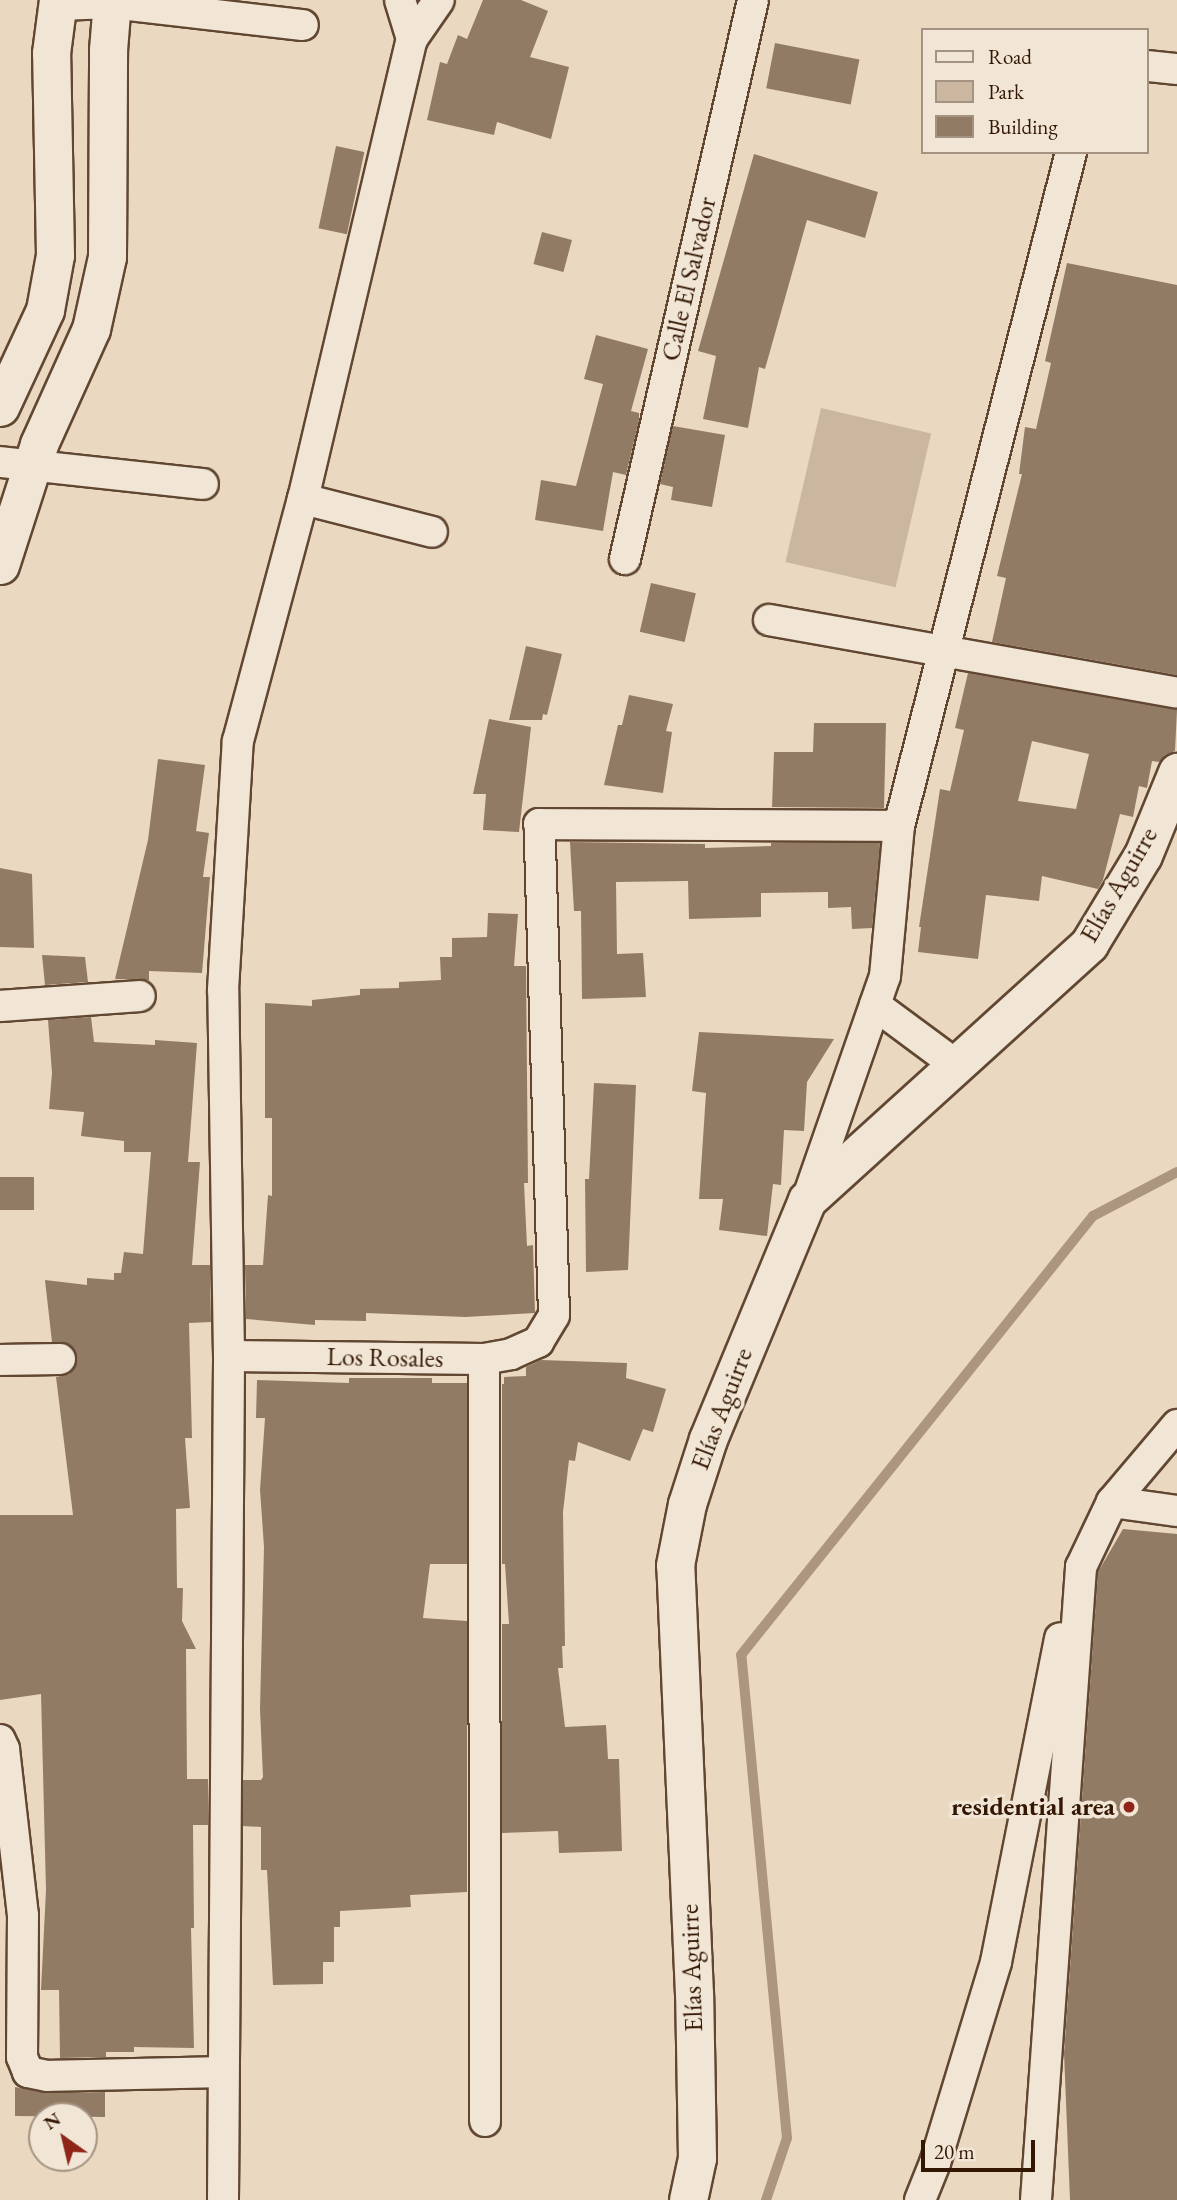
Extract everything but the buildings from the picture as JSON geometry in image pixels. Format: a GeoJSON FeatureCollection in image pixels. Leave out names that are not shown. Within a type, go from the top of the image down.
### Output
{"type":"FeatureCollection","features":[{"type":"Feature","properties":{"kind":"street"},"geometry":{"type":"LineString","coordinates":[[400,0],[412,39]]}},
{"type":"Feature","properties":{"kind":"street"},"geometry":{"type":"LineString","coordinates":[[223,2200],[229,1356],[223,990],[238,741],[303,499],[412,39],[439,0]]}},
{"type":"Feature","properties":{"kind":"street","name":"Calle El Salvador"},"geometry":{"type":"LineString","coordinates":[[625,559],[753,0]]}},
{"type":"Feature","properties":{"kind":"street"},"geometry":{"type":"LineString","coordinates":[[0,565],[15,465],[90,329],[107,257],[107,50],[112,2]]}},
{"type":"Feature","properties":{"kind":"street"},"geometry":{"type":"LineString","coordinates":[[0,407],[45,310],[55,255],[51,52],[58,3],[112,2],[303,25]]}},
{"type":"Feature","properties":{"kind":"street"},"geometry":{"type":"LineString","coordinates":[[1149,66],[1177,69]]}},
{"type":"Feature","properties":{"kind":"street"},"geometry":{"type":"LineString","coordinates":[[807,1200],[885,976],[899,826],[1070,154]]}},
{"type":"Feature","properties":{"kind":"street"},"geometry":{"type":"LineString","coordinates":[[15,465],[203,484]]}},
{"type":"Feature","properties":{"kind":"street"},"geometry":{"type":"LineString","coordinates":[[303,499],[432,533]]}},
{"type":"Feature","properties":{"kind":"street"},"geometry":{"type":"LineString","coordinates":[[769,620],[1177,693]]}},
{"type":"Feature","properties":{"kind":"street","name":"Elías Aguirre"},"geometry":{"type":"LineString","coordinates":[[688,2200],[697,2158],[694,2007],[675,1566],[687,1504],[708,1439],[807,1200],[1088,944],[1143,855],[1177,772]]}},
{"type":"Feature","properties":{"kind":"street","name":"Los Rosales"},"geometry":{"type":"LineString","coordinates":[[229,1356],[484,1359],[511,1354],[538,1342],[554,1315],[539,824],[899,826]]}},
{"type":"Feature","properties":{"kind":"street"},"geometry":{"type":"LineString","coordinates":[[0,1006],[140,996]]}},
{"type":"Feature","properties":{"kind":"street"},"geometry":{"type":"LineString","coordinates":[[875,1005],[956,1065]]}},
{"type":"Feature","properties":{"kind":"street"},"geometry":{"type":"LineString","coordinates":[[0,1360],[60,1359]]}},
{"type":"Feature","properties":{"kind":"street"},"geometry":{"type":"LineString","coordinates":[[484,1359],[485,2122]]}},
{"type":"Feature","properties":{"kind":"street"},"geometry":{"type":"LineString","coordinates":[[920,2200],[935,2162],[996,1962],[1066,1609],[1081,1567],[1112,1502],[1177,1425]]}},
{"type":"Feature","properties":{"kind":"street"},"geometry":{"type":"LineString","coordinates":[[1112,1502],[1177,1511]]}},
{"type":"Feature","properties":{"kind":"street"},"geometry":{"type":"LineString","coordinates":[[1036,2200],[1081,1567]]}},
{"type":"Feature","properties":{"kind":"street"},"geometry":{"type":"LineString","coordinates":[[0,1740],[4,1749],[23,1915],[22,2057],[29,2072],[47,2076],[222,2073]]}},
{"type":"Feature","properties":{"kind":"green space"},"geometry":{"type":"Polygon","coordinates":[[[821,408],[931,433],[896,587],[785,562],[821,408]]]}},
{"type":"Feature","properties":{"kind":"waterway"},"geometry":{"type":"LineString","coordinates":[[766,2200],[787,2138],[741,1655],[1093,1216],[1177,1172]]}},
{"type":"Feature","properties":{"kind":"place","name":"residential area"},"geometry":{"type":"Point","coordinates":[1129,1807]}}]}
